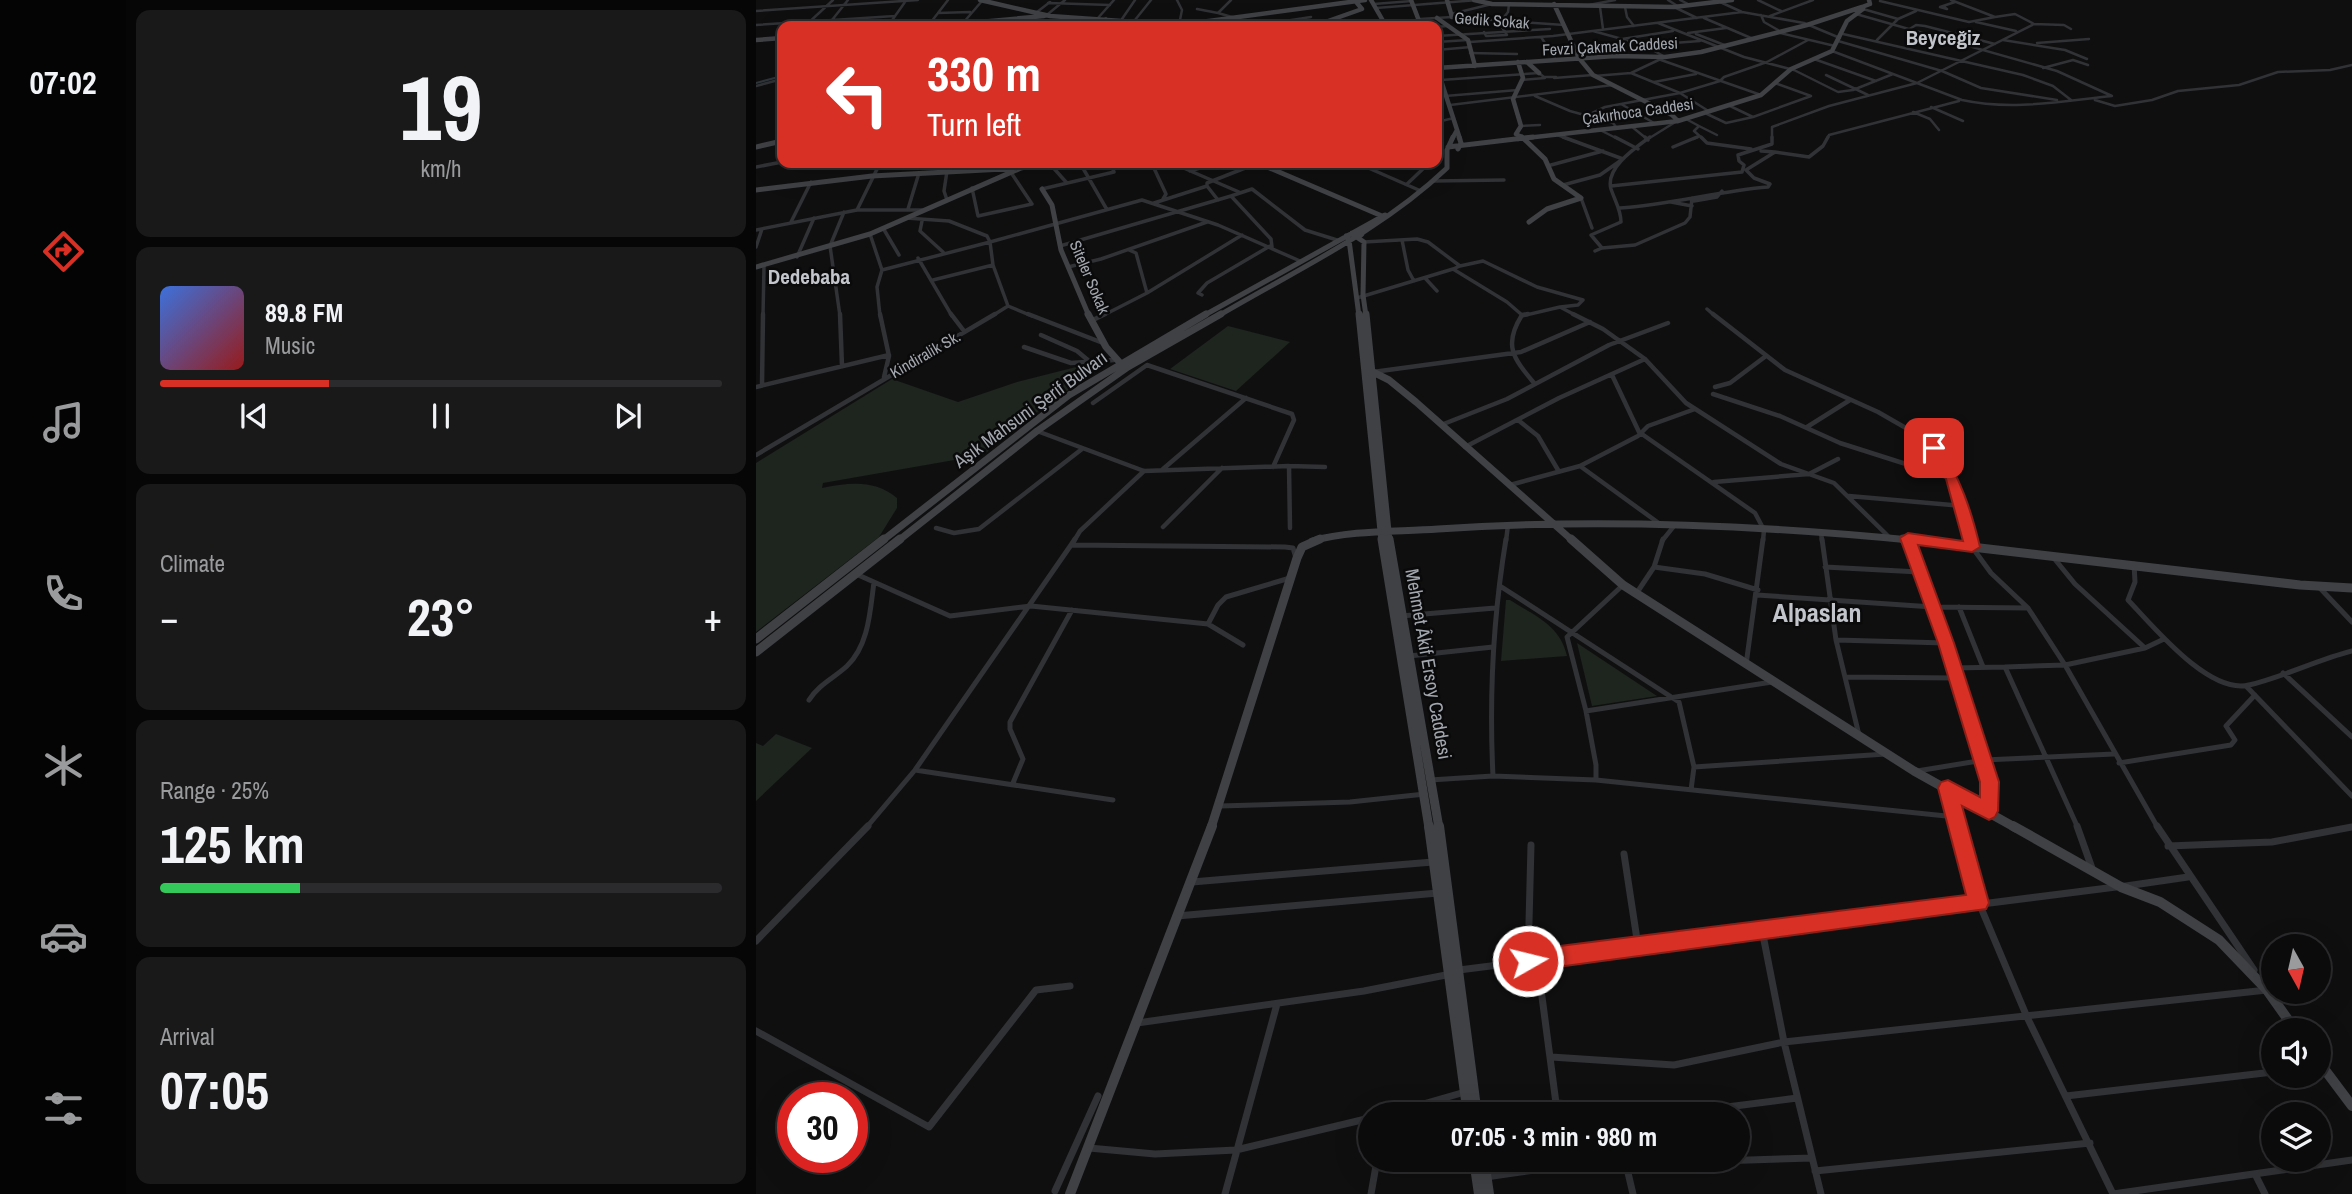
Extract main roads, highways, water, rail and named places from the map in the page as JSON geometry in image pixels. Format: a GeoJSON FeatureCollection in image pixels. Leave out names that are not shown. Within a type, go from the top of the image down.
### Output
{"type":"FeatureCollection","features":[{"type":"Feature","properties":{"kind":"waterway"},"geometry":{"type":"LineString","coordinates":[[756,83],[777,77]]}},
{"type":"Feature","properties":{"kind":"district","name":"Beyceğiz"},"geometry":{"type":"Point","coordinates":[1943,37]}},
{"type":"Feature","properties":{"kind":"district","name":"Dedebaba"},"geometry":{"type":"Point","coordinates":[809,276]}},
{"type":"Feature","properties":{"kind":"district","name":"Alpaslan"},"geometry":{"type":"Point","coordinates":[1817,612]}}]}
